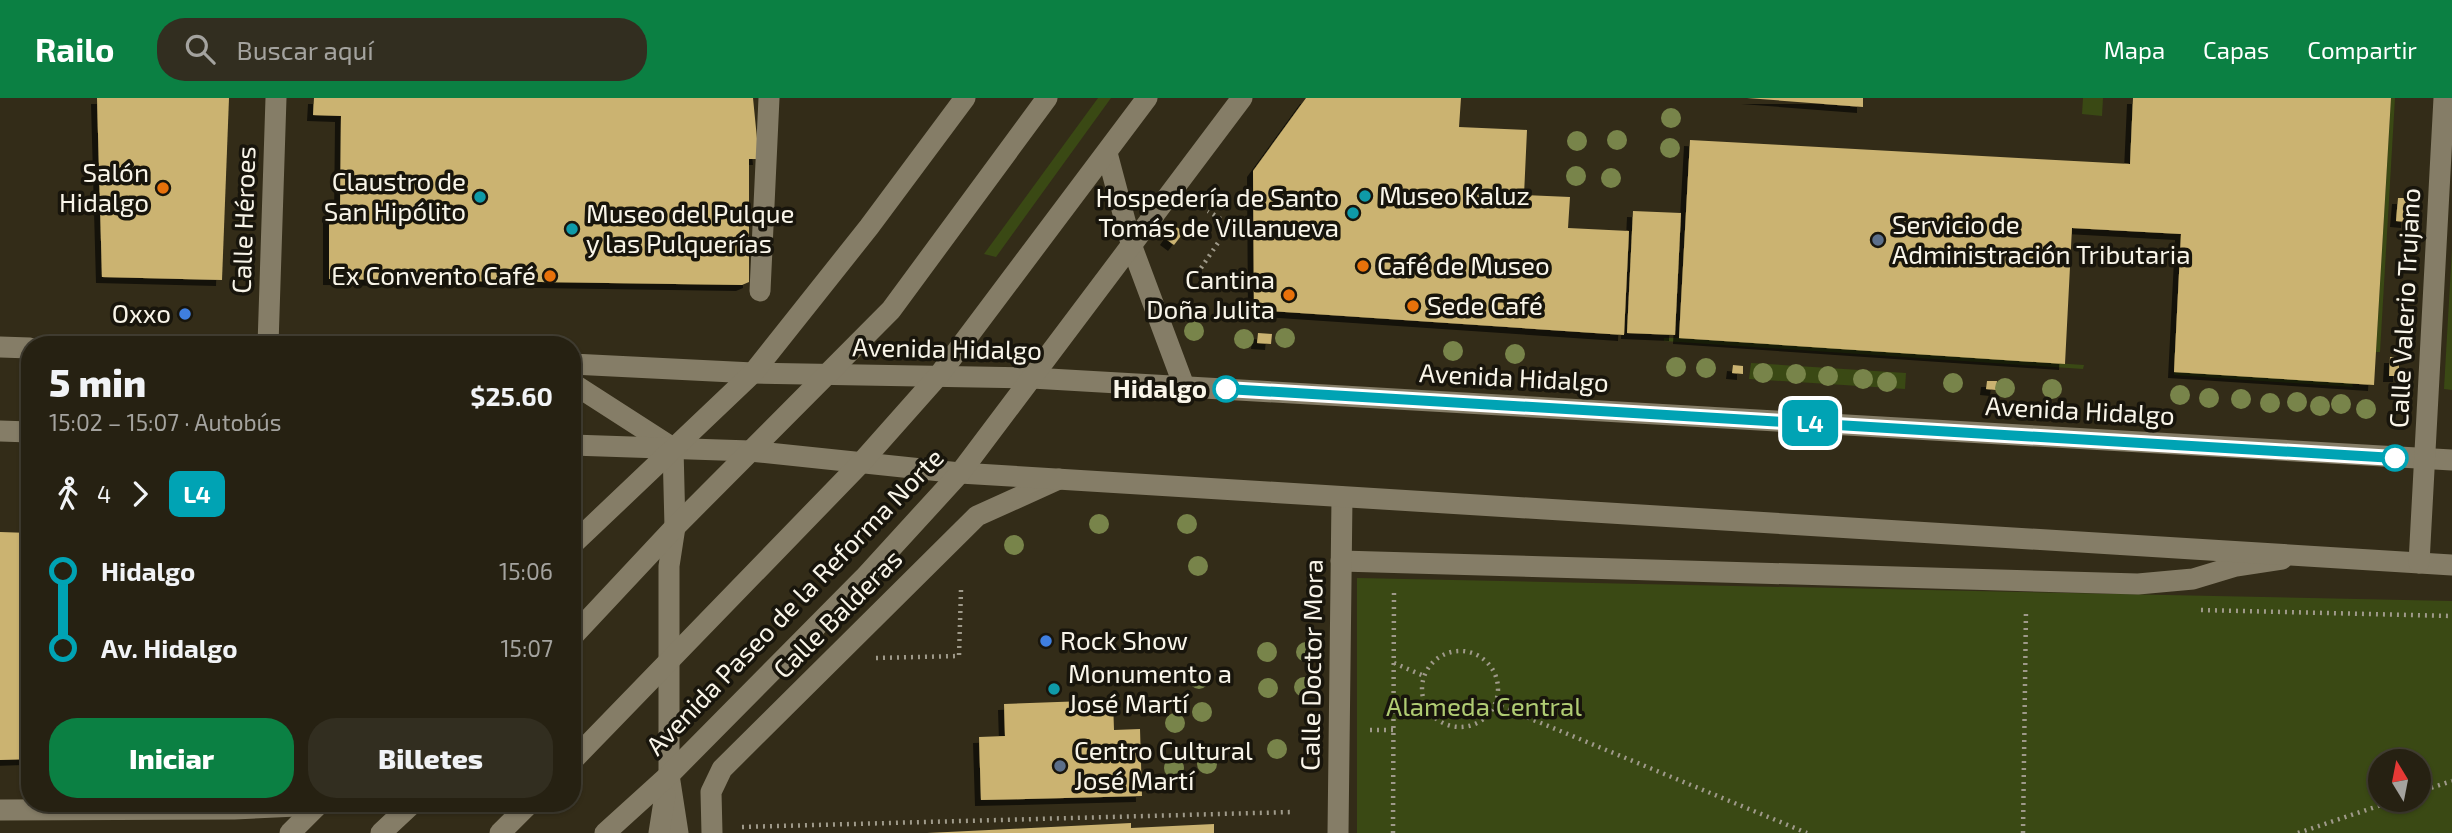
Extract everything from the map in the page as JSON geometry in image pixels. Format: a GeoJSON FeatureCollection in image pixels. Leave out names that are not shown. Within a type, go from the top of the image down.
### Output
{"type":"FeatureCollection","features":[{"type":"Feature","properties":{"kind":"main road","name":"Calle Héroes"},"geometry":{"type":"LineString","coordinates":[[268,336],[276,98]]}},
{"type":"Feature","properties":{"kind":"main road"},"geometry":{"type":"LineString","coordinates":[[760,290],[769,98]]}},
{"type":"Feature","properties":{"kind":"main road"},"geometry":{"type":"LineString","coordinates":[[581,536],[753,373],[869,227],[965,98]]}},
{"type":"Feature","properties":{"kind":"main road"},"geometry":{"type":"LineString","coordinates":[[581,627],[675,527],[891,310],[1047,98]]}},
{"type":"Feature","properties":{"kind":"main road","name":"Avenida Paseo de la Reforma Norte"},"geometry":{"type":"LineString","coordinates":[[581,752],[860,464],[939,375],[1147,98]]}},
{"type":"Feature","properties":{"kind":"main road","name":"Avenida Paseo de la Reforma Norte"},"geometry":{"type":"LineString","coordinates":[[605,833],[669,775],[863,578],[960,472],[1242,98]]}},
{"type":"Feature","properties":{"kind":"main road","name":"Calle Valerio Trujano"},"geometry":{"type":"LineString","coordinates":[[2419,563],[2444,98]]}},
{"type":"Feature","properties":{"kind":"main road"},"geometry":{"type":"LineString","coordinates":[[1107,153],[1132,247],[1184,386]]}},
{"type":"Feature","properties":{"kind":"main road"},"geometry":{"type":"LineString","coordinates":[[0,347],[21,348]]}},
{"type":"Feature","properties":{"kind":"main road","name":"Avenida Hidalgo"},"geometry":{"type":"LineString","coordinates":[[581,364],[753,373],[1032,378],[2452,460]]}},
{"type":"Feature","properties":{"kind":"main road"},"geometry":{"type":"LineString","coordinates":[[581,389],[673,448]]}},
{"type":"Feature","properties":{"kind":"main road"},"geometry":{"type":"LineString","coordinates":[[0,431],[21,432]]}},
{"type":"Feature","properties":{"kind":"main road"},"geometry":{"type":"LineString","coordinates":[[581,445],[750,452],[860,464],[1059,479],[2452,565]]}},
{"type":"Feature","properties":{"kind":"main road"},"geometry":{"type":"LineString","coordinates":[[673,448],[675,527],[668,566],[669,775],[678,833]]}},
{"type":"Feature","properties":{"kind":"main road","name":"Calle Balderas"},"geometry":{"type":"LineString","coordinates":[[721,830],[711,792],[722,769],[977,516],[1059,479]]}},
{"type":"Feature","properties":{"kind":"main road","name":"Calle Doctor Mora"},"geometry":{"type":"LineString","coordinates":[[1338,833],[1342,497]]}},
{"type":"Feature","properties":{"kind":"main road"},"geometry":{"type":"LineString","coordinates":[[1341,561],[2138,584],[2193,579],[2236,566],[2304,556]]}},
{"type":"Feature","properties":{"kind":"main road"},"geometry":{"type":"LineString","coordinates":[[659,833],[669,775]]}},
{"type":"Feature","properties":{"kind":"main road"},"geometry":{"type":"LineString","coordinates":[[0,810],[21,810]]}},
{"type":"Feature","properties":{"kind":"main road"},"geometry":{"type":"LineString","coordinates":[[290,833],[311,812]]}},
{"type":"Feature","properties":{"kind":"main road"},"geometry":{"type":"LineString","coordinates":[[381,833],[403,812]]}},
{"type":"Feature","properties":{"kind":"main road"},"geometry":{"type":"LineString","coordinates":[[500,833],[521,812]]}},
{"type":"Feature","properties":{"kind":"path"},"geometry":{"type":"LineString","coordinates":[[1201,268],[1230,225],[1208,211]]}},
{"type":"Feature","properties":{"kind":"path"},"geometry":{"type":"LineString","coordinates":[[866,659],[960,656],[961,590]]}},
{"type":"Feature","properties":{"kind":"path"},"geometry":{"type":"LineString","coordinates":[[1393,591],[1393,833]]}},
{"type":"Feature","properties":{"kind":"path"},"geometry":{"type":"LineString","coordinates":[[2023,833],[2026,606]]}},
{"type":"Feature","properties":{"kind":"path"},"geometry":{"type":"LineString","coordinates":[[1468,652],[1478,655],[1493,670],[1497,680],[1495,704],[1486,718],[1477,723],[1467,727],[1447,725],[1430,714],[1425,705],[1422,685],[1424,676],[1430,666],[1447,653],[1468,652]]}},
{"type":"Feature","properties":{"kind":"path"},"geometry":{"type":"LineString","coordinates":[[1394,663],[1424,676]]}},
{"type":"Feature","properties":{"kind":"path"},"geometry":{"type":"LineString","coordinates":[[1495,704],[1807,833]]}},
{"type":"Feature","properties":{"kind":"path"},"geometry":{"type":"LineString","coordinates":[[1370,730],[1393,730]]}},
{"type":"Feature","properties":{"kind":"path"},"geometry":{"type":"LineString","coordinates":[[2431,788],[2452,781]]}},
{"type":"Feature","properties":{"kind":"path"},"geometry":{"type":"LineString","coordinates":[[2298,833],[2368,809]]}},
{"type":"Feature","properties":{"kind":"path"},"geometry":{"type":"LineString","coordinates":[[721,830],[1293,812]]}},
{"type":"Feature","properties":{"kind":"green space"},"geometry":{"type":"Polygon","coordinates":[[[1098,98],[1111,98],[996,257],[984,254],[1098,98]]]}},
{"type":"Feature","properties":{"kind":"green space"},"geometry":{"type":"Polygon","coordinates":[[[2083,98],[2103,98],[2102,116],[2082,114],[2083,98]]]}},
{"type":"Feature","properties":{"kind":"green space"},"geometry":{"type":"Polygon","coordinates":[[[2391,98],[2395,98],[2380,352],[2376,352],[2391,98]]]}},
{"type":"Feature","properties":{"kind":"green space"},"geometry":{"type":"Polygon","coordinates":[[[2452,249],[2452,390],[2444,389],[2452,249]]]}},
{"type":"Feature","properties":{"kind":"green space"},"geometry":{"type":"Polygon","coordinates":[[[1664,338],[2084,365],[2083,369],[1664,341],[1664,338]]]}},
{"type":"Feature","properties":{"kind":"green space"},"geometry":{"type":"Polygon","coordinates":[[[1751,363],[1906,373],[1905,389],[1749,379],[1751,363]]]}},
{"type":"Feature","properties":{"kind":"green space"},"geometry":{"type":"Polygon","coordinates":[[[2174,372],[2352,383],[2353,387],[2174,375],[2174,372]]]}},
{"type":"Feature","properties":{"kind":"green space","name":"Alameda Central"},"geometry":{"type":"Polygon","coordinates":[[[1357,578],[2452,601],[2452,833],[1357,833],[1357,578]]]}},
{"type":"Feature","properties":{"kind":"building","name":"Salón Hidalgo"},"geometry":{"type":"Polygon","coordinates":[[[97,98],[229,98],[222,280],[102,277],[97,98]]]}},
{"type":"Feature","properties":{"kind":"building","name":"Claustro de San Hipólito"},"geometry":{"type":"Polygon","coordinates":[[[314,98],[753,98],[759,159],[749,159],[749,282],[742,285],[329,279],[329,216],[340,216],[341,116],[313,115],[314,98]]]}},
{"type":"Feature","properties":{"kind":"building","name":"Hospedería de Santo Tomás de Villanueva"},"geometry":{"type":"Polygon","coordinates":[[[1306,98],[1461,98],[1459,127],[1527,130],[1524,195],[1570,197],[1568,228],[1629,231],[1624,335],[1254,310],[1253,171],[1306,98]]]}},
{"type":"Feature","properties":{"kind":"building"},"geometry":{"type":"Polygon","coordinates":[[[1747,98],[1863,98],[1863,107],[1747,98]]]}},
{"type":"Feature","properties":{"kind":"building","name":"Servicio de Administración Tributaria"},"geometry":{"type":"Polygon","coordinates":[[[2133,98],[2391,98],[2374,385],[2174,372],[2181,234],[2072,228],[2065,364],[1679,338],[1690,140],[2130,164],[2133,98]]]}},
{"type":"Feature","properties":{"kind":"building"},"geometry":{"type":"Polygon","coordinates":[[[2398,198],[2408,198],[2407,222],[2396,221],[2398,198]]]}},
{"type":"Feature","properties":{"kind":"building"},"geometry":{"type":"Polygon","coordinates":[[[1633,211],[1681,213],[1675,335],[1627,333],[1633,211]]]}},
{"type":"Feature","properties":{"kind":"building"},"geometry":{"type":"Polygon","coordinates":[[[1175,226],[1184,232],[1174,245],[1166,239],[1175,226]]]}},
{"type":"Feature","properties":{"kind":"building"},"geometry":{"type":"Polygon","coordinates":[[[1258,333],[1272,334],[1271,344],[1257,343],[1258,333]]]}},
{"type":"Feature","properties":{"kind":"building"},"geometry":{"type":"Polygon","coordinates":[[[2390,357],[2399,357],[2399,376],[2389,376],[2390,357]]]}},
{"type":"Feature","properties":{"kind":"building"},"geometry":{"type":"Polygon","coordinates":[[[1733,365],[1743,366],[1743,374],[1732,373],[1733,365]]]}},
{"type":"Feature","properties":{"kind":"building"},"geometry":{"type":"Polygon","coordinates":[[[1987,381],[1997,381],[1996,390],[1986,389],[1987,381]]]}},
{"type":"Feature","properties":{"kind":"building"},"geometry":{"type":"Polygon","coordinates":[[[0,532],[21,533],[21,759],[0,760],[0,532]]]}},
{"type":"Feature","properties":{"kind":"building","name":"Centro Cultural José Martí"},"geometry":{"type":"Polygon","coordinates":[[[1113,700],[1114,730],[1140,729],[1142,796],[981,800],[979,737],[1005,736],[1004,704],[1113,700]]]}},
{"type":"Feature","properties":{"kind":"building"},"geometry":{"type":"Polygon","coordinates":[[[1131,823],[1131,828],[1214,824],[1214,833],[927,833],[1131,823]]]}},
{"type":"Feature","properties":{"kind":"bus line","name":"L4"},"geometry":{"type":"LineString","coordinates":[[1226,389],[2395,458]]}},
{"type":"Feature","properties":{"kind":"place","name":"Salón Hidalgo"},"geometry":{"type":"Point","coordinates":[163,188]}},
{"type":"Feature","properties":{"kind":"place","name":"Museo Kaluz"},"geometry":{"type":"Point","coordinates":[1365,196]}},
{"type":"Feature","properties":{"kind":"place","name":"Claustro de San Hipólito"},"geometry":{"type":"Point","coordinates":[480,197]}},
{"type":"Feature","properties":{"kind":"place","name":"Hospedería de Santo Tomás de Villanueva"},"geometry":{"type":"Point","coordinates":[1353,213]}},
{"type":"Feature","properties":{"kind":"place","name":"Museo del Pulque y las Pulquerías"},"geometry":{"type":"Point","coordinates":[572,229]}},
{"type":"Feature","properties":{"kind":"place","name":"Servicio de Administración Tributaria"},"geometry":{"type":"Point","coordinates":[1878,240]}},
{"type":"Feature","properties":{"kind":"place","name":"Café de Museo"},"geometry":{"type":"Point","coordinates":[1363,266]}},
{"type":"Feature","properties":{"kind":"place","name":"Ex Convento Café"},"geometry":{"type":"Point","coordinates":[550,276]}},
{"type":"Feature","properties":{"kind":"place","name":"Cantina Doña Julita"},"geometry":{"type":"Point","coordinates":[1289,295]}},
{"type":"Feature","properties":{"kind":"place","name":"Sede Café"},"geometry":{"type":"Point","coordinates":[1413,306]}},
{"type":"Feature","properties":{"kind":"place","name":"Oxxo"},"geometry":{"type":"Point","coordinates":[185,314]}},
{"type":"Feature","properties":{"kind":"place","name":"Hidalgo"},"geometry":{"type":"Point","coordinates":[1226,389]}},
{"type":"Feature","properties":{"kind":"place","name":"Rock Show"},"geometry":{"type":"Point","coordinates":[1046,641]}},
{"type":"Feature","properties":{"kind":"place","name":"Monumento a José Martí"},"geometry":{"type":"Point","coordinates":[1054,689]}},
{"type":"Feature","properties":{"kind":"place","name":"Centro Cultural José Martí"},"geometry":{"type":"Point","coordinates":[1060,766]}}]}
